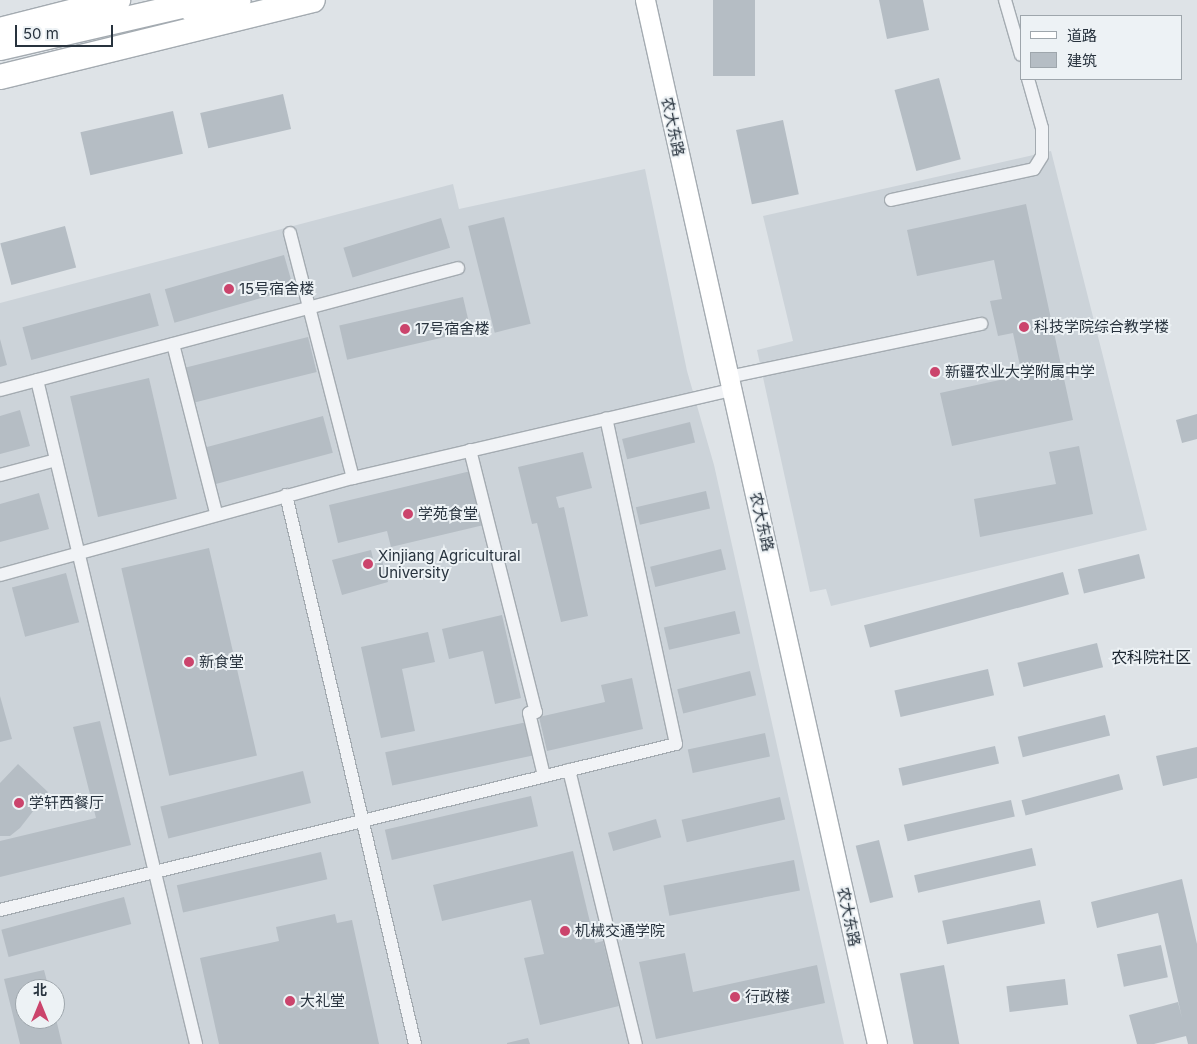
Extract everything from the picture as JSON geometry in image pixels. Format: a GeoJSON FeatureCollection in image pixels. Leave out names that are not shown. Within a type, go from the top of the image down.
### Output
{"type":"FeatureCollection","features":[{"type":"Feature","properties":{"kind":"highway"},"geometry":{"type":"LineString","coordinates":[[0,14],[59,0]]}},
{"type":"Feature","properties":{"kind":"highway"},"geometry":{"type":"LineString","coordinates":[[0,29],[118,0]]}},
{"type":"Feature","properties":{"kind":"highway"},"geometry":{"type":"LineString","coordinates":[[0,48],[208,0]]}},
{"type":"Feature","properties":{"kind":"highway"},"geometry":{"type":"LineString","coordinates":[[0,77],[313,0]]}},
{"type":"Feature","properties":{"kind":"main road"},"geometry":{"type":"LineString","coordinates":[[0,29],[110,0]]}},
{"type":"Feature","properties":{"kind":"main road"},"geometry":{"type":"LineString","coordinates":[[0,59],[241,0]]}},
{"type":"Feature","properties":{"kind":"main road","name":"农大东路"},"geometry":{"type":"LineString","coordinates":[[645,0],[877,1044]]}},
{"type":"Feature","properties":{"kind":"street"},"geometry":{"type":"LineString","coordinates":[[1004,0],[1020,52]]}},
{"type":"Feature","properties":{"kind":"street"},"geometry":{"type":"LineString","coordinates":[[891,200],[1034,169],[1042,156],[1042,128],[1028,80]]}},
{"type":"Feature","properties":{"kind":"street"},"geometry":{"type":"LineString","coordinates":[[290,233],[353,478]]}},
{"type":"Feature","properties":{"kind":"street"},"geometry":{"type":"LineString","coordinates":[[0,390],[458,268]]}},
{"type":"Feature","properties":{"kind":"street"},"geometry":{"type":"LineString","coordinates":[[0,575],[216,513],[286,495],[606,418],[730,384],[981,324]]}},
{"type":"Feature","properties":{"kind":"street"},"geometry":{"type":"LineString","coordinates":[[173,344],[216,513]]}},
{"type":"Feature","properties":{"kind":"street"},"geometry":{"type":"LineString","coordinates":[[37,380],[196,1044]]}},
{"type":"Feature","properties":{"kind":"street"},"geometry":{"type":"LineString","coordinates":[[0,910],[676,744],[606,418]]}},
{"type":"Feature","properties":{"kind":"street"},"geometry":{"type":"LineString","coordinates":[[470,450],[536,712],[529,714],[544,776]]}},
{"type":"Feature","properties":{"kind":"street"},"geometry":{"type":"LineString","coordinates":[[0,475],[56,460]]}},
{"type":"Feature","properties":{"kind":"street"},"geometry":{"type":"LineString","coordinates":[[286,495],[416,1044]]}},
{"type":"Feature","properties":{"kind":"street"},"geometry":{"type":"LineString","coordinates":[[569,770],[636,1044]]}},
{"type":"Feature","properties":{"kind":"shaded area","name":"新疆农业大学附属中学"},"geometry":{"type":"Polygon","coordinates":[[[1051,151],[1147,530],[831,606],[826,589],[810,592],[757,350],[793,341],[763,216],[1051,151]]]}},
{"type":"Feature","properties":{"kind":"shaded area","name":"Xinjiang Agricultural University"},"geometry":{"type":"Polygon","coordinates":[[[645,169],[687,371],[714,465],[844,1044],[0,1044],[0,303],[453,184],[459,209],[645,169]]]}},
{"type":"Feature","properties":{"kind":"building"},"geometry":{"type":"Polygon","coordinates":[[[713,0],[755,0],[755,76],[713,76],[713,0]]]}},
{"type":"Feature","properties":{"kind":"building"},"geometry":{"type":"Polygon","coordinates":[[[879,0],[923,0],[929,30],[887,39],[879,0]]]}},
{"type":"Feature","properties":{"kind":"building"},"geometry":{"type":"Polygon","coordinates":[[[939,78],[961,159],[916,171],[895,90],[939,78]]]}},
{"type":"Feature","properties":{"kind":"building"},"geometry":{"type":"Polygon","coordinates":[[[283,94],[291,129],[208,148],[200,113],[283,94]]]}},
{"type":"Feature","properties":{"kind":"building"},"geometry":{"type":"Polygon","coordinates":[[[173,111],[183,154],[90,175],[80,132],[173,111]]]}},
{"type":"Feature","properties":{"kind":"building"},"geometry":{"type":"Polygon","coordinates":[[[783,120],[799,194],[752,204],[736,130],[783,120]]]}},
{"type":"Feature","properties":{"kind":"building","name":"科技学院综合教学楼"},"geometry":{"type":"Polygon","coordinates":[[[1026,204],[1073,420],[952,446],[940,393],[1022,375],[1013,333],[998,336],[990,301],[1002,299],[994,260],[917,276],[907,230],[1026,204]]]}},
{"type":"Feature","properties":{"kind":"building"},"geometry":{"type":"Polygon","coordinates":[[[504,217],[531,324],[495,333],[468,226],[504,217]]]}},
{"type":"Feature","properties":{"kind":"building"},"geometry":{"type":"Polygon","coordinates":[[[441,218],[450,248],[353,277],[343,248],[441,218]]]}},
{"type":"Feature","properties":{"kind":"building"},"geometry":{"type":"Polygon","coordinates":[[[65,226],[76,268],[11,285],[0,243],[65,226]]]}},
{"type":"Feature","properties":{"kind":"building","name":"15号宿舍楼"},"geometry":{"type":"Polygon","coordinates":[[[284,255],[294,289],[174,323],[165,289],[284,255]]]}},
{"type":"Feature","properties":{"kind":"building"},"geometry":{"type":"Polygon","coordinates":[[[150,293],[159,326],[31,360],[22,327],[150,293]]]}},
{"type":"Feature","properties":{"kind":"building","name":"17号宿舍楼"},"geometry":{"type":"Polygon","coordinates":[[[463,297],[471,331],[347,360],[339,326],[463,297]]]}},
{"type":"Feature","properties":{"kind":"building"},"geometry":{"type":"Polygon","coordinates":[[[308,337],[317,372],[192,403],[183,368],[308,337]]]}},
{"type":"Feature","properties":{"kind":"building"},"geometry":{"type":"Polygon","coordinates":[[[0,339],[7,365],[0,367],[0,339]]]}},
{"type":"Feature","properties":{"kind":"building"},"geometry":{"type":"Polygon","coordinates":[[[149,378],[177,499],[98,517],[70,396],[149,378]]]}},
{"type":"Feature","properties":{"kind":"building"},"geometry":{"type":"Polygon","coordinates":[[[20,410],[30,446],[0,454],[0,416],[20,410]]]}},
{"type":"Feature","properties":{"kind":"building"},"geometry":{"type":"Polygon","coordinates":[[[1197,414],[1197,439],[1182,443],[1176,420],[1197,414]]]}},
{"type":"Feature","properties":{"kind":"building"},"geometry":{"type":"Polygon","coordinates":[[[323,416],[333,453],[215,484],[205,448],[323,416]]]}},
{"type":"Feature","properties":{"kind":"building"},"geometry":{"type":"Polygon","coordinates":[[[690,422],[695,442],[627,459],[622,439],[690,422]]]}},
{"type":"Feature","properties":{"kind":"building"},"geometry":{"type":"Polygon","coordinates":[[[1079,446],[1093,514],[980,537],[974,499],[1056,484],[1049,452],[1079,446]]]}},
{"type":"Feature","properties":{"kind":"building"},"geometry":{"type":"Polygon","coordinates":[[[583,452],[592,488],[556,497],[559,508],[564,507],[588,616],[561,622],[537,523],[532,524],[518,467],[583,452]]]}},
{"type":"Feature","properties":{"kind":"building","name":"学苑食堂"},"geometry":{"type":"Polygon","coordinates":[[[475,470],[488,524],[391,547],[387,531],[338,543],[329,505],[475,470]]]}},
{"type":"Feature","properties":{"kind":"building"},"geometry":{"type":"Polygon","coordinates":[[[706,491],[710,509],[640,525],[636,507],[706,491]]]}},
{"type":"Feature","properties":{"kind":"building"},"geometry":{"type":"Polygon","coordinates":[[[39,493],[49,529],[0,542],[0,504],[39,493]]]}},
{"type":"Feature","properties":{"kind":"building","name":"新食堂"},"geometry":{"type":"Polygon","coordinates":[[[209,548],[257,756],[169,776],[121,568],[209,548]]]}},
{"type":"Feature","properties":{"kind":"building"},"geometry":{"type":"Polygon","coordinates":[[[721,549],[726,569],[655,587],[650,567],[721,549]]]}},
{"type":"Feature","properties":{"kind":"building"},"geometry":{"type":"Polygon","coordinates":[[[371,550],[374,563],[382,560],[388,582],[342,595],[332,560],[371,550]]]}},
{"type":"Feature","properties":{"kind":"building"},"geometry":{"type":"Polygon","coordinates":[[[1139,554],[1145,578],[1084,593],[1078,569],[1139,554]]]}},
{"type":"Feature","properties":{"kind":"building"},"geometry":{"type":"Polygon","coordinates":[[[1063,572],[1069,594],[870,648],[864,625],[1063,572]]]}},
{"type":"Feature","properties":{"kind":"building"},"geometry":{"type":"Polygon","coordinates":[[[66,573],[79,622],[25,637],[12,587],[66,573]]]}},
{"type":"Feature","properties":{"kind":"building"},"geometry":{"type":"Polygon","coordinates":[[[735,611],[740,633],[669,650],[664,627],[735,611]]]}},
{"type":"Feature","properties":{"kind":"building"},"geometry":{"type":"Polygon","coordinates":[[[502,615],[521,698],[495,704],[483,651],[449,659],[442,629],[502,615]]]}},
{"type":"Feature","properties":{"kind":"building"},"geometry":{"type":"Polygon","coordinates":[[[428,632],[435,662],[402,669],[415,731],[381,738],[361,647],[428,632]]]}},
{"type":"Feature","properties":{"kind":"building"},"geometry":{"type":"Polygon","coordinates":[[[1097,643],[1103,667],[1023,687],[1017,663],[1097,643]]]}},
{"type":"Feature","properties":{"kind":"building"},"geometry":{"type":"Polygon","coordinates":[[[988,669],[994,695],[901,717],[894,691],[988,669]]]}},
{"type":"Feature","properties":{"kind":"building"},"geometry":{"type":"Polygon","coordinates":[[[750,671],[756,695],[683,713],[677,689],[750,671]]]}},
{"type":"Feature","properties":{"kind":"building"},"geometry":{"type":"Polygon","coordinates":[[[632,678],[643,729],[547,751],[539,717],[605,702],[601,685],[632,678]]]}},
{"type":"Feature","properties":{"kind":"building"},"geometry":{"type":"Polygon","coordinates":[[[0,696],[12,739],[0,742],[0,696]]]}},
{"type":"Feature","properties":{"kind":"building"},"geometry":{"type":"Polygon","coordinates":[[[1105,715],[1110,735],[1023,757],[1018,737],[1105,715]]]}},
{"type":"Feature","properties":{"kind":"building"},"geometry":{"type":"Polygon","coordinates":[[[100,721],[131,845],[0,877],[0,841],[96,818],[73,727],[100,721]]]}},
{"type":"Feature","properties":{"kind":"building"},"geometry":{"type":"Polygon","coordinates":[[[527,722],[534,755],[392,785],[385,752],[527,722]]]}},
{"type":"Feature","properties":{"kind":"building"},"geometry":{"type":"Polygon","coordinates":[[[765,733],[770,756],[693,773],[688,749],[765,733]]]}},
{"type":"Feature","properties":{"kind":"building"},"geometry":{"type":"Polygon","coordinates":[[[995,746],[999,764],[903,786],[899,768],[995,746]]]}},
{"type":"Feature","properties":{"kind":"building"},"geometry":{"type":"Polygon","coordinates":[[[1197,747],[1197,778],[1163,786],[1156,756],[1197,747]]]}},
{"type":"Feature","properties":{"kind":"building","name":"学轩西餐厅"},"geometry":{"type":"Polygon","coordinates":[[[18,764],[48,792],[20,828],[10,836],[0,836],[0,783],[18,764]]]}},
{"type":"Feature","properties":{"kind":"building"},"geometry":{"type":"Polygon","coordinates":[[[303,771],[311,803],[168,839],[160,807],[303,771]]]}},
{"type":"Feature","properties":{"kind":"building"},"geometry":{"type":"Polygon","coordinates":[[[1119,774],[1123,789],[1026,816],[1021,800],[1119,774]]]}},
{"type":"Feature","properties":{"kind":"building"},"geometry":{"type":"Polygon","coordinates":[[[531,796],[538,826],[392,860],[385,830],[531,796]]]}},
{"type":"Feature","properties":{"kind":"building"},"geometry":{"type":"Polygon","coordinates":[[[780,797],[785,819],[687,842],[682,820],[780,797]]]}},
{"type":"Feature","properties":{"kind":"building"},"geometry":{"type":"Polygon","coordinates":[[[1011,800],[1015,817],[908,841],[904,825],[1011,800]]]}},
{"type":"Feature","properties":{"kind":"building"},"geometry":{"type":"Polygon","coordinates":[[[656,819],[661,837],[613,851],[608,833],[656,819]]]}},
{"type":"Feature","properties":{"kind":"building"},"geometry":{"type":"Polygon","coordinates":[[[879,840],[893,897],[870,903],[856,846],[879,840]]]}},
{"type":"Feature","properties":{"kind":"building"},"geometry":{"type":"Polygon","coordinates":[[[1032,848],[1036,866],[918,893],[914,875],[1032,848]]]}},
{"type":"Feature","properties":{"kind":"building","name":"机械交通学院"},"geometry":{"type":"Polygon","coordinates":[[[573,851],[595,943],[603,941],[619,1006],[540,1025],[524,958],[544,954],[531,900],[442,921],[433,885],[573,851]]]}},
{"type":"Feature","properties":{"kind":"building"},"geometry":{"type":"Polygon","coordinates":[[[321,852],[327,879],[183,913],[177,885],[321,852]]]}},
{"type":"Feature","properties":{"kind":"building"},"geometry":{"type":"Polygon","coordinates":[[[794,860],[800,890],[669,916],[663,885],[794,860]]]}},
{"type":"Feature","properties":{"kind":"building"},"geometry":{"type":"Polygon","coordinates":[[[1182,879],[1197,944],[1197,1044],[1188,1044],[1186,1036],[1154,1044],[1137,1044],[1129,1015],[1178,1002],[1182,1018],[1158,913],[1097,928],[1091,902],[1182,879]]]}},
{"type":"Feature","properties":{"kind":"building"},"geometry":{"type":"Polygon","coordinates":[[[124,897],[131,924],[9,957],[1,930],[124,897]]]}},
{"type":"Feature","properties":{"kind":"building"},"geometry":{"type":"Polygon","coordinates":[[[1040,900],[1045,923],[947,944],[942,921],[1040,900]]]}},
{"type":"Feature","properties":{"kind":"building","name":"大礼堂"},"geometry":{"type":"Polygon","coordinates":[[[335,914],[337,923],[352,920],[379,1044],[219,1044],[200,958],[279,941],[276,927],[335,914]]]}},
{"type":"Feature","properties":{"kind":"building"},"geometry":{"type":"Polygon","coordinates":[[[1161,945],[1168,977],[1124,987],[1117,954],[1161,945]]]}},
{"type":"Feature","properties":{"kind":"building","name":"行政楼"},"geometry":{"type":"Polygon","coordinates":[[[685,953],[693,992],[817,965],[825,1003],[656,1039],[639,962],[685,953]]]}},
{"type":"Feature","properties":{"kind":"building"},"geometry":{"type":"Polygon","coordinates":[[[944,965],[959,1044],[914,1044],[900,974],[944,965]]]}},
{"type":"Feature","properties":{"kind":"building"},"geometry":{"type":"Polygon","coordinates":[[[44,970],[46,979],[15,979],[15,1024],[4,979],[44,970]]]}},
{"type":"Feature","properties":{"kind":"building"},"geometry":{"type":"Polygon","coordinates":[[[1065,979],[1068,1005],[1010,1012],[1006,986],[1065,979]]]}},
{"type":"Feature","properties":{"kind":"building"},"geometry":{"type":"Polygon","coordinates":[[[16,1029],[58,1029],[62,1044],[20,1044],[16,1029]]]}},
{"type":"Feature","properties":{"kind":"building"},"geometry":{"type":"Polygon","coordinates":[[[528,1038],[530,1044],[507,1044],[507,1043],[528,1038]]]}},
{"type":"Feature","properties":{"kind":"place","name":"15号宿舍楼"},"geometry":{"type":"Point","coordinates":[229,289]}},
{"type":"Feature","properties":{"kind":"place","name":"科技学院综合教学楼"},"geometry":{"type":"Point","coordinates":[1024,327]}},
{"type":"Feature","properties":{"kind":"place","name":"17号宿舍楼"},"geometry":{"type":"Point","coordinates":[405,329]}},
{"type":"Feature","properties":{"kind":"place","name":"新疆农业大学附属中学"},"geometry":{"type":"Point","coordinates":[935,372]}},
{"type":"Feature","properties":{"kind":"place","name":"学苑食堂"},"geometry":{"type":"Point","coordinates":[408,514]}},
{"type":"Feature","properties":{"kind":"place","name":"Xinjiang Agricultural University"},"geometry":{"type":"Point","coordinates":[368,564]}},
{"type":"Feature","properties":{"kind":"place","name":"新食堂"},"geometry":{"type":"Point","coordinates":[189,662]}},
{"type":"Feature","properties":{"kind":"place","name":"学轩西餐厅"},"geometry":{"type":"Point","coordinates":[19,803]}},
{"type":"Feature","properties":{"kind":"place","name":"机械交通学院"},"geometry":{"type":"Point","coordinates":[565,931]}},
{"type":"Feature","properties":{"kind":"place","name":"行政楼"},"geometry":{"type":"Point","coordinates":[735,997]}},
{"type":"Feature","properties":{"kind":"place","name":"大礼堂"},"geometry":{"type":"Point","coordinates":[290,1001]}},
{"type":"Feature","properties":{"kind":"district","name":"农科院社区"},"geometry":{"type":"Point","coordinates":[1151,657]}}]}
